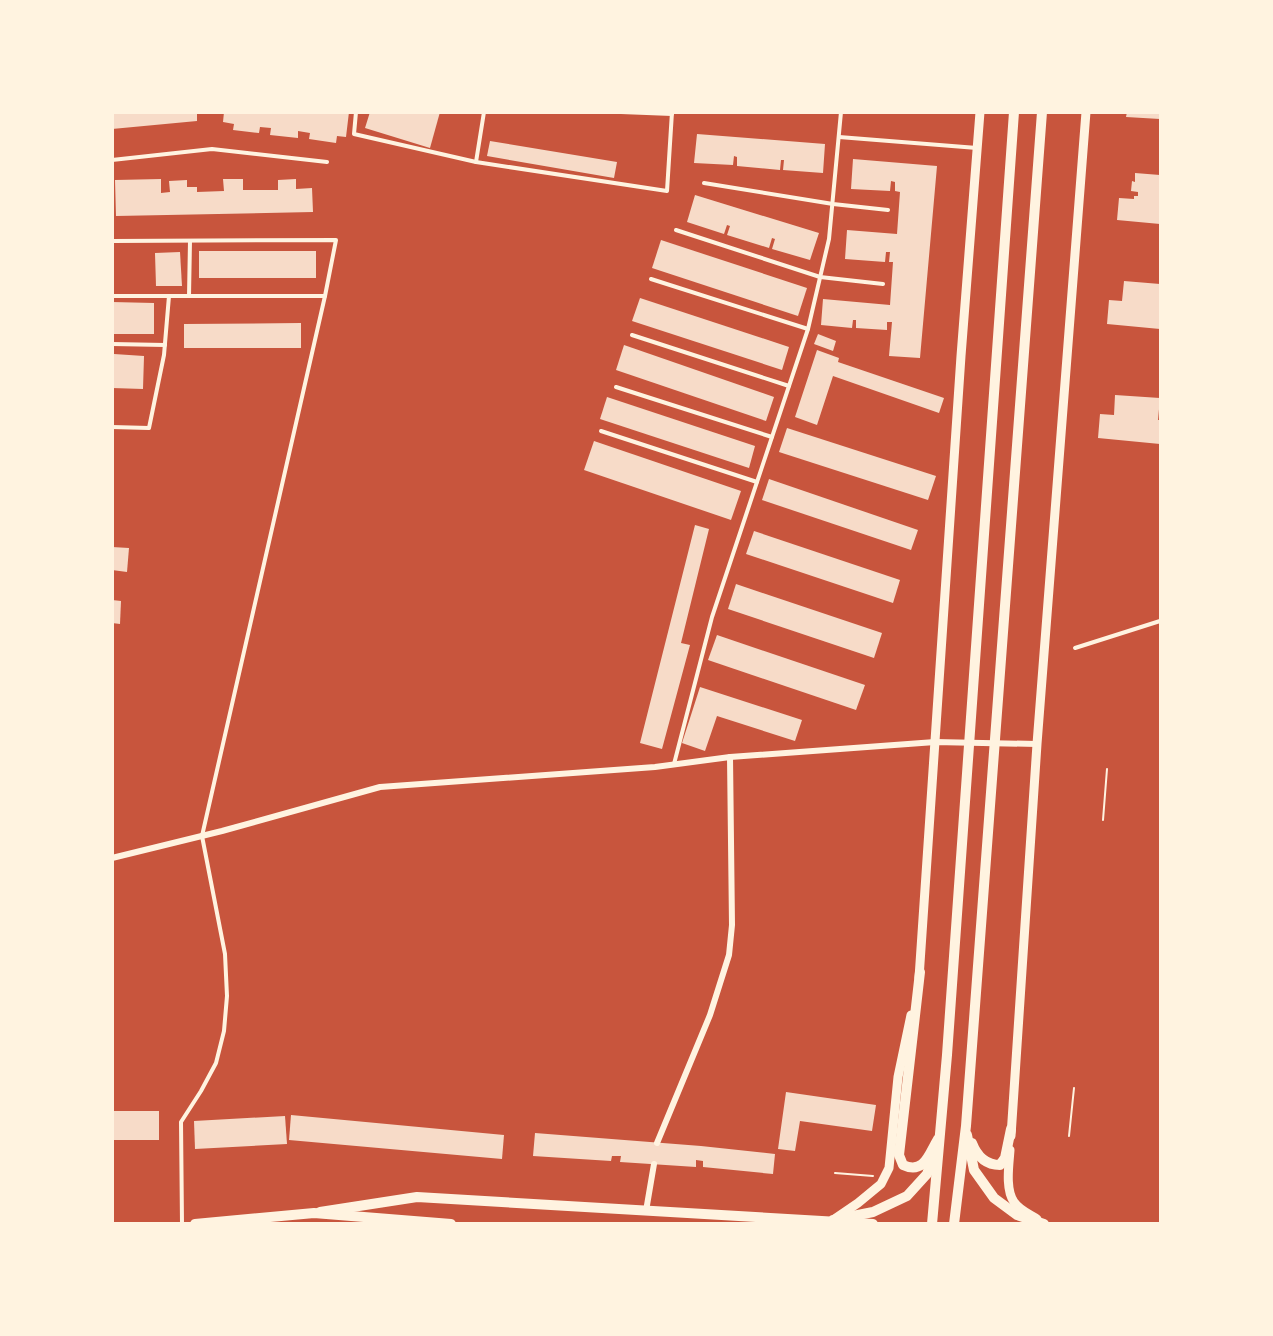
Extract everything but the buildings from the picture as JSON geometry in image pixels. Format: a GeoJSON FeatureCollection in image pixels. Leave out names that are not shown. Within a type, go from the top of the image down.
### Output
{"type":"FeatureCollection","features":[{"type":"Feature","properties":{"kind":"main road"},"geometry":{"type":"LineString","coordinates":[[932,1224],[947,1055],[1014,112]]}},
{"type":"Feature","properties":{"kind":"main road"},"geometry":{"type":"LineString","coordinates":[[954,1224],[966,1126],[1042,112]]}},
{"type":"Feature","properties":{"kind":"main road"},"geometry":{"type":"LineString","coordinates":[[920,972],[899,1155],[903,1165],[917,1168],[925,1163],[940,1136]]}},
{"type":"Feature","properties":{"kind":"main road"},"geometry":{"type":"LineString","coordinates":[[966,1126],[975,1150],[984,1161],[991,1165],[1000,1165],[1005,1158],[1011,1129]]}},
{"type":"Feature","properties":{"kind":"main road"},"geometry":{"type":"LineString","coordinates":[[966,1126],[974,1170],[994,1198],[1017,1215],[1044,1224]]}},
{"type":"Feature","properties":{"kind":"main road"},"geometry":{"type":"LineString","coordinates":[[833,1220],[873,1212],[907,1196],[927,1174],[940,1136]]}},
{"type":"Feature","properties":{"kind":"main road"},"geometry":{"type":"LineString","coordinates":[[195,1224],[314,1212],[417,1197],[791,1222],[833,1220],[873,1224]]}},
{"type":"Feature","properties":{"kind":"main road"},"geometry":{"type":"LineString","coordinates":[[314,1212],[451,1224]]}},
{"type":"Feature","properties":{"kind":"street"},"geometry":{"type":"LineString","coordinates":[[833,1220],[881,1184],[889,1168],[898,1077],[920,972],[961,356],[980,112]]}},
{"type":"Feature","properties":{"kind":"street"},"geometry":{"type":"LineString","coordinates":[[1044,1224],[1012,1200],[1008,1180],[1037,744],[1086,112]]}},
{"type":"Feature","properties":{"kind":"street"},"geometry":{"type":"LineString","coordinates":[[112,858],[380,787],[655,767],[730,757],[935,742],[1037,744]]}},
{"type":"Feature","properties":{"kind":"street"},"geometry":{"type":"LineString","coordinates":[[657,1143],[710,1015],[729,955],[732,925],[730,757]]}},
{"type":"Feature","properties":{"kind":"street"},"geometry":{"type":"LineString","coordinates":[[646,1211],[654,1164]]}},
{"type":"Feature","properties":{"kind":"lane"},"geometry":{"type":"LineString","coordinates":[[356,112],[354,134],[476,162],[667,191],[672,113],[621,112]]}},
{"type":"Feature","properties":{"kind":"lane"},"geometry":{"type":"LineString","coordinates":[[476,162],[484,112]]}},
{"type":"Feature","properties":{"kind":"lane"},"geometry":{"type":"LineString","coordinates":[[674,765],[712,617],[808,329],[829,239],[842,112]]}},
{"type":"Feature","properties":{"kind":"lane"},"geometry":{"type":"LineString","coordinates":[[839,137],[978,148]]}},
{"type":"Feature","properties":{"kind":"lane"},"geometry":{"type":"LineString","coordinates":[[112,160],[212,149],[327,162]]}},
{"type":"Feature","properties":{"kind":"lane"},"geometry":{"type":"LineString","coordinates":[[704,183],[832,204],[888,210]]}},
{"type":"Feature","properties":{"kind":"lane"},"geometry":{"type":"LineString","coordinates":[[676,230],[820,277],[883,284]]}},
{"type":"Feature","properties":{"kind":"lane"},"geometry":{"type":"LineString","coordinates":[[112,241],[336,240],[202,836],[225,954],[227,996],[224,1031],[216,1063],[180,1122],[182,1224]]}},
{"type":"Feature","properties":{"kind":"lane"},"geometry":{"type":"LineString","coordinates":[[189,296],[190,241]]}},
{"type":"Feature","properties":{"kind":"lane"},"geometry":{"type":"LineString","coordinates":[[651,279],[808,329]]}},
{"type":"Feature","properties":{"kind":"lane"},"geometry":{"type":"LineString","coordinates":[[112,296],[325,296]]}},
{"type":"Feature","properties":{"kind":"lane"},"geometry":{"type":"LineString","coordinates":[[112,427],[149,428],[164,355],[169,296]]}},
{"type":"Feature","properties":{"kind":"lane"},"geometry":{"type":"LineString","coordinates":[[632,335],[789,386]]}},
{"type":"Feature","properties":{"kind":"lane"},"geometry":{"type":"LineString","coordinates":[[112,344],[165,345]]}},
{"type":"Feature","properties":{"kind":"lane"},"geometry":{"type":"LineString","coordinates":[[616,387],[772,437]]}},
{"type":"Feature","properties":{"kind":"lane"},"geometry":{"type":"LineString","coordinates":[[601,431],[757,482]]}},
{"type":"Feature","properties":{"kind":"lane"},"geometry":{"type":"LineString","coordinates":[[1075,648],[1161,621]]}},
{"type":"Feature","properties":{"kind":"path"},"geometry":{"type":"LineString","coordinates":[[1103,819],[1107,769]]}},
{"type":"Feature","properties":{"kind":"path"},"geometry":{"type":"LineString","coordinates":[[1069,1136],[1074,1088]]}},
{"type":"Feature","properties":{"kind":"path"},"geometry":{"type":"LineString","coordinates":[[835,1173],[875,1176]]}}]}
